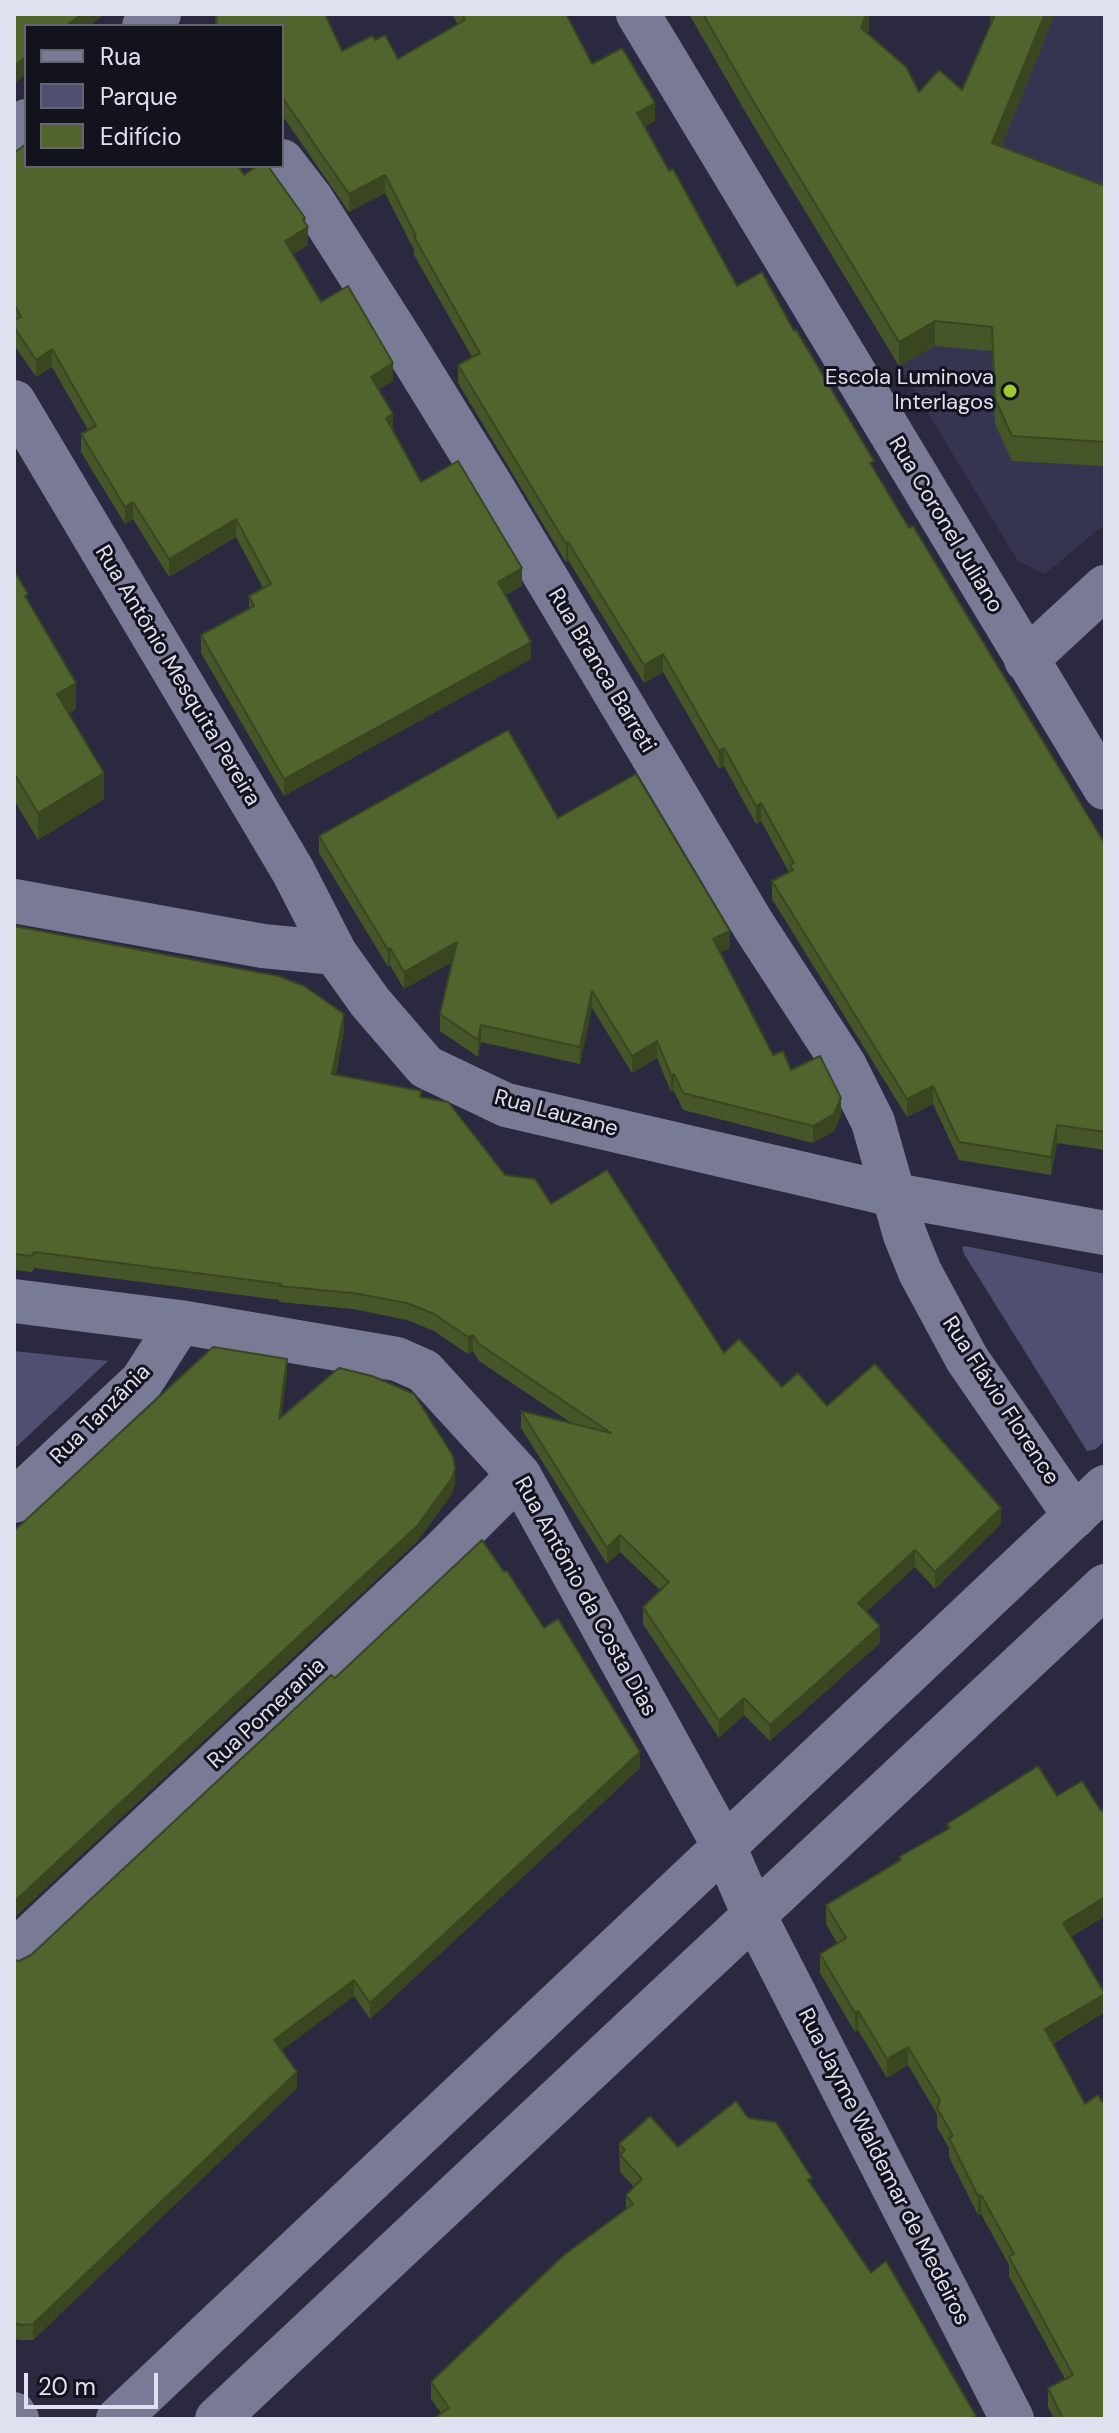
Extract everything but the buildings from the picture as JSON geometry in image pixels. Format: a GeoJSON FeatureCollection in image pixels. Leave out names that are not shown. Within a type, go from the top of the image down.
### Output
{"type":"FeatureCollection","features":[{"type":"Feature","properties":{"kind":"street","name":"Rua Coronel Juliano"},"geometry":{"type":"LineString","coordinates":[[638,14],[1105,788]]}},
{"type":"Feature","properties":{"kind":"street","name":"Rua Branca Barreti"},"geometry":{"type":"LineString","coordinates":[[284,164],[312,200],[405,346],[746,913],[845,1066],[873,1122],[894,1195]]}},
{"type":"Feature","properties":{"kind":"street","name":"Rua Antônio Mesquita Pereira"},"geometry":{"type":"LineString","coordinates":[[14,402],[293,871],[335,953]]}},
{"type":"Feature","properties":{"kind":"street"},"geometry":{"type":"LineString","coordinates":[[1026,660],[1105,587]]}},
{"type":"Feature","properties":{"kind":"street"},"geometry":{"type":"LineString","coordinates":[[14,901],[263,946],[335,953]]}},
{"type":"Feature","properties":{"kind":"street","name":"Rua Lauzane"},"geometry":{"type":"LineString","coordinates":[[335,953],[370,1002],[426,1067],[506,1105],[894,1195],[1105,1233]]}},
{"type":"Feature","properties":{"kind":"street","name":"Rua Flávio Florence"},"geometry":{"type":"LineString","coordinates":[[894,1195],[920,1272],[967,1359],[1090,1501]]}},
{"type":"Feature","properties":{"kind":"street","name":"Rua Antônio da Costa Dias"},"geometry":{"type":"LineString","coordinates":[[14,1301],[180,1322],[397,1359],[424,1371],[519,1475],[724,1846],[754,1915]]}},
{"type":"Feature","properties":{"kind":"street","name":"Rua Tanzânia"},"geometry":{"type":"LineString","coordinates":[[14,1501],[142,1381],[180,1322]]}},
{"type":"Feature","properties":{"kind":"street","name":"Rua Pomerania"},"geometry":{"type":"LineString","coordinates":[[14,1952],[441,1553],[519,1475]]}},
{"type":"Feature","properties":{"kind":"street"},"geometry":{"type":"LineString","coordinates":[[118,2419],[1090,1501]]}},
{"type":"Feature","properties":{"kind":"street"},"geometry":{"type":"LineString","coordinates":[[217,2419],[1105,1586]]}},
{"type":"Feature","properties":{"kind":"street","name":"Rua Jayme Waldemar de Medeiros"},"geometry":{"type":"LineString","coordinates":[[754,1915],[1012,2419]]}},
{"type":"Feature","properties":{"kind":"shaded area","name":"Escola Luminova Interlagos"},"geometry":{"type":"Polygon","coordinates":[[[1055,14],[1105,14],[1105,524],[1045,574],[1018,561],[833,257],[992,168],[1055,14]]]}},
{"type":"Feature","properties":{"kind":"green space"},"geometry":{"type":"Polygon","coordinates":[[[962,1247],[1105,1274],[1105,1440],[1096,1449],[1087,1451],[964,1254],[962,1247]]]}},
{"type":"Feature","properties":{"kind":"green space"},"geometry":{"type":"Polygon","coordinates":[[[14,1351],[108,1361],[14,1449],[14,1351]]]}},
{"type":"Feature","properties":{"kind":"place","name":"Escola Luminova Interlagos"},"geometry":{"type":"Point","coordinates":[1010,391]}}]}
